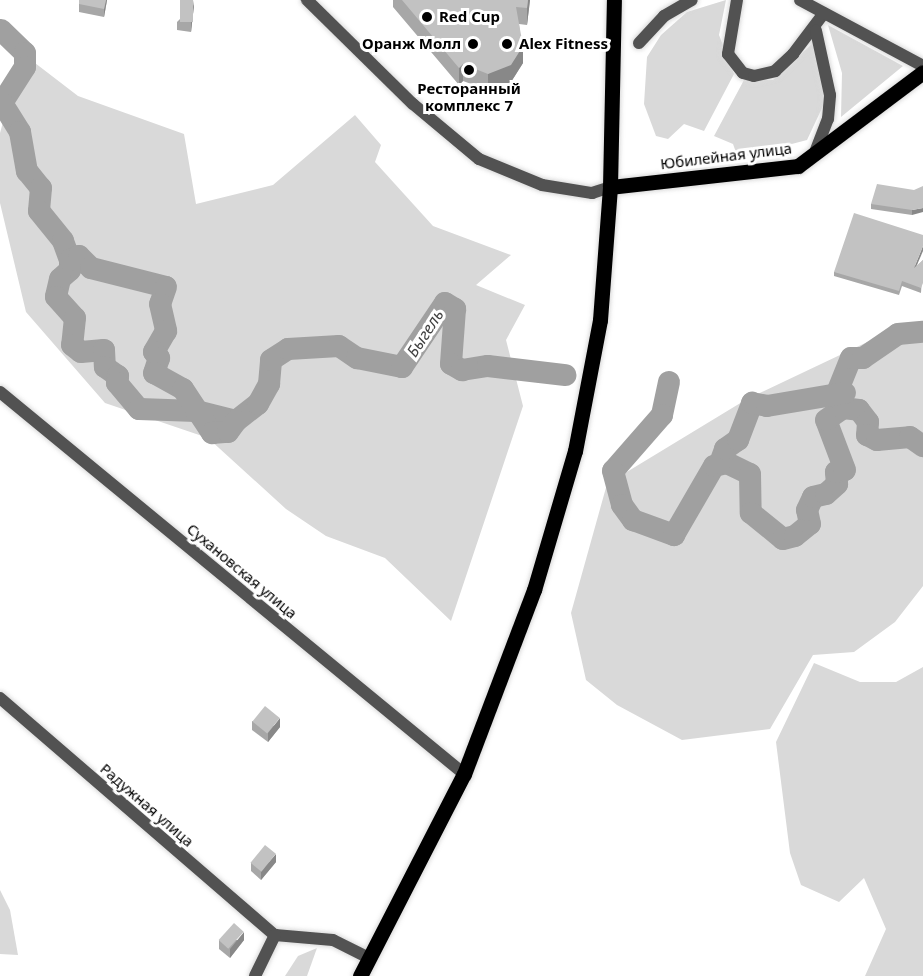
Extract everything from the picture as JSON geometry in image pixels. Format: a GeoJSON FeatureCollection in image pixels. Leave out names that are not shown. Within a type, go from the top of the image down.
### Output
{"type":"FeatureCollection","features":[{"type":"Feature","properties":{"kind":"main road"},"geometry":{"type":"LineString","coordinates":[[360,976],[464,774],[534,590],[575,451],[600,320],[610,187],[614,0]]}},
{"type":"Feature","properties":{"kind":"main road","name":"Юбилейная улица"},"geometry":{"type":"LineString","coordinates":[[610,187],[698,180],[812,160],[923,72]]}},
{"type":"Feature","properties":{"kind":"street"},"geometry":{"type":"LineString","coordinates":[[307,0],[413,104],[479,159],[542,185],[592,193],[610,187]]}},
{"type":"Feature","properties":{"kind":"street"},"geometry":{"type":"LineString","coordinates":[[639,43],[664,16],[692,0]]}},
{"type":"Feature","properties":{"kind":"street"},"geometry":{"type":"LineString","coordinates":[[737,0],[727,33],[728,54],[743,73],[775,71],[816,31],[824,13]]}},
{"type":"Feature","properties":{"kind":"street"},"geometry":{"type":"LineString","coordinates":[[800,0],[923,66]]}},
{"type":"Feature","properties":{"kind":"street"},"geometry":{"type":"LineString","coordinates":[[812,160],[828,119],[830,95],[816,31]]}},
{"type":"Feature","properties":{"kind":"street","name":"Сухановская улица"},"geometry":{"type":"LineString","coordinates":[[0,392],[464,774]]}},
{"type":"Feature","properties":{"kind":"street","name":"Радужная улица"},"geometry":{"type":"LineString","coordinates":[[0,698],[275,935]]}},
{"type":"Feature","properties":{"kind":"street"},"geometry":{"type":"LineString","coordinates":[[255,976],[275,935],[333,940],[369,958]]}},
{"type":"Feature","properties":{"kind":"shaded area"},"geometry":{"type":"Polygon","coordinates":[[[726,0],[719,35],[734,74],[704,131],[684,124],[668,139],[656,136],[644,104],[647,57],[661,35],[687,12],[726,0]]]}},
{"type":"Feature","properties":{"kind":"shaded area"},"geometry":{"type":"Polygon","coordinates":[[[828,25],[903,66],[841,117],[842,73],[828,25]]]}},
{"type":"Feature","properties":{"kind":"shaded area"},"geometry":{"type":"Polygon","coordinates":[[[813,43],[825,87],[823,106],[807,140],[738,158],[733,144],[714,136],[744,80],[773,80],[813,43]]]}},
{"type":"Feature","properties":{"kind":"shaded area"},"geometry":{"type":"Polygon","coordinates":[[[22,53],[78,96],[184,134],[196,204],[273,185],[355,115],[381,145],[375,162],[433,226],[511,255],[476,285],[525,305],[506,340],[523,406],[451,621],[385,558],[326,536],[286,509],[208,438],[105,403],[26,312],[0,203],[0,133],[22,53]]]}},
{"type":"Feature","properties":{"kind":"shaded area"},"geometry":{"type":"Polygon","coordinates":[[[923,326],[923,586],[895,622],[854,652],[813,655],[770,729],[682,740],[617,705],[586,680],[571,613],[607,484],[747,399],[899,327],[923,326]]]}},
{"type":"Feature","properties":{"kind":"shaded area"},"geometry":{"type":"Polygon","coordinates":[[[814,663],[860,682],[896,682],[923,667],[923,976],[865,976],[886,929],[864,878],[839,902],[801,885],[790,853],[776,742],[814,663]]]}},
{"type":"Feature","properties":{"kind":"shaded area"},"geometry":{"type":"Polygon","coordinates":[[[0,890],[10,910],[18,955],[0,954],[0,890]]]}},
{"type":"Feature","properties":{"kind":"shaded area"},"geometry":{"type":"Polygon","coordinates":[[[317,948],[307,976],[285,976],[298,956],[317,948]]]}},
{"type":"Feature","properties":{"kind":"building"},"geometry":{"type":"Polygon","coordinates":[[[79,0],[106,0],[104,9],[79,4],[79,0]]]}},
{"type":"Feature","properties":{"kind":"building"},"geometry":{"type":"Polygon","coordinates":[[[180,0],[193,0],[193,22],[180,22],[180,0]]]}},
{"type":"Feature","properties":{"kind":"building","name":"Оранж Молл"},"geometry":{"type":"Polygon","coordinates":[[[402,0],[528,0],[527,8],[516,7],[523,46],[511,65],[488,74],[463,64],[459,68],[402,0]]]}},
{"type":"Feature","properties":{"kind":"building"},"geometry":{"type":"Polygon","coordinates":[[[877,184],[914,190],[923,186],[923,208],[912,210],[871,204],[877,184]]]}},
{"type":"Feature","properties":{"kind":"building"},"geometry":{"type":"Polygon","coordinates":[[[854,213],[923,235],[923,246],[914,268],[923,260],[921,288],[902,281],[899,291],[834,272],[854,213]]]}},
{"type":"Feature","properties":{"kind":"building"},"geometry":{"type":"Polygon","coordinates":[[[265,706],[280,718],[267,734],[252,722],[265,706]]]}},
{"type":"Feature","properties":{"kind":"building"},"geometry":{"type":"Polygon","coordinates":[[[265,845],[276,854],[261,872],[251,863],[265,845]]]}},
{"type":"Feature","properties":{"kind":"building"},"geometry":{"type":"Polygon","coordinates":[[[234,923],[244,932],[228,949],[219,940],[234,923]]]}},
{"type":"Feature","properties":{"kind":"waterway","name":"Быгель"},"geometry":{"type":"LineString","coordinates":[[1,30],[25,53],[25,67],[2,103],[20,132],[27,171],[41,188],[39,211],[63,241],[70,260],[70,270],[60,279],[56,297],[75,318],[72,345],[81,352],[104,350],[105,367],[118,376],[117,383],[139,409],[196,411],[236,421],[258,404],[269,384],[271,360],[288,349],[339,346],[357,358],[402,367],[445,303],[455,309],[451,364],[462,370],[488,366],[565,375]]}},
{"type":"Feature","properties":{"kind":"waterway","name":"Быгель"},"geometry":{"type":"LineString","coordinates":[[70,260],[79,256],[91,268],[166,287],[160,304],[166,331],[154,352],[159,358],[154,373],[183,389],[212,433],[228,432],[236,421]]}},
{"type":"Feature","properties":{"kind":"waterway","name":"Быгель"},"geometry":{"type":"LineString","coordinates":[[836,395],[851,358],[863,358],[898,334],[923,332]]}},
{"type":"Feature","properties":{"kind":"waterway","name":"Быгель"},"geometry":{"type":"LineString","coordinates":[[669,382],[662,415],[613,471],[622,505],[633,520],[674,535],[714,466],[727,463],[750,474],[751,513],[783,539],[795,536],[810,524],[807,510],[813,497],[826,494],[837,484],[836,472],[845,470],[826,420],[843,408],[859,410],[868,422],[867,435],[877,440],[910,437],[923,446]]}},
{"type":"Feature","properties":{"kind":"waterway","name":"Быгель"},"geometry":{"type":"LineString","coordinates":[[720,463],[725,449],[738,440],[752,403],[767,406],[845,393]]}},
{"type":"Feature","properties":{"kind":"place","name":"Red Cup"},"geometry":{"type":"Point","coordinates":[427,17]}},
{"type":"Feature","properties":{"kind":"place","name":"Оранж Молл"},"geometry":{"type":"Point","coordinates":[473,44]}},
{"type":"Feature","properties":{"kind":"place","name":"Alex Fitness"},"geometry":{"type":"Point","coordinates":[507,44]}},
{"type":"Feature","properties":{"kind":"place","name":"Ресторанный комплекс 7"},"geometry":{"type":"Point","coordinates":[469,70]}}]}
